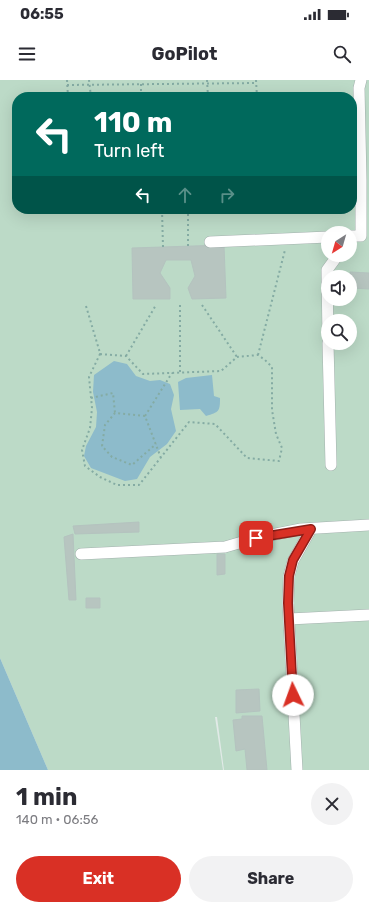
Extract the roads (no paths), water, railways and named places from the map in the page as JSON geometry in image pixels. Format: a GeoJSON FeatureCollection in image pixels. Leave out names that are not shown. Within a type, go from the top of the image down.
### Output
{"type":"FeatureCollection","features":[{"type":"Feature","properties":{"kind":"lane"},"geometry":{"type":"LineString","coordinates":[[357,236],[361,236],[365,130],[358,88],[361,80]]}},
{"type":"Feature","properties":{"kind":"lane"},"geometry":{"type":"LineString","coordinates":[[210,242],[321,237]]}},
{"type":"Feature","properties":{"kind":"lane"},"geometry":{"type":"LineString","coordinates":[[328,314],[327,270],[333,262]]}},
{"type":"Feature","properties":{"kind":"lane"},"geometry":{"type":"LineString","coordinates":[[328,350],[331,465]]}},
{"type":"Feature","properties":{"kind":"lane"},"geometry":{"type":"LineString","coordinates":[[81,554],[225,547],[256,538],[311,529],[369,525]]}},
{"type":"Feature","properties":{"kind":"lane"},"geometry":{"type":"LineString","coordinates":[[297,770],[289,619],[289,576],[293,560],[311,529]]}},
{"type":"Feature","properties":{"kind":"lane"},"geometry":{"type":"LineString","coordinates":[[289,619],[369,615]]}},
{"type":"Feature","properties":{"kind":"water"},"geometry":{"type":"Polygon","coordinates":[[[114,361],[127,364],[136,376],[150,381],[160,380],[170,384],[174,395],[171,409],[176,431],[167,444],[150,457],[137,479],[125,481],[91,468],[84,456],[86,446],[96,427],[97,412],[93,392],[94,375],[114,361]]]}},
{"type":"Feature","properties":{"kind":"water"},"geometry":{"type":"Polygon","coordinates":[[[212,375],[214,396],[220,398],[220,406],[218,411],[206,416],[200,409],[180,410],[178,382],[186,378],[212,375]]]}},
{"type":"Feature","properties":{"kind":"water"},"geometry":{"type":"Polygon","coordinates":[[[0,658],[48,770],[0,770],[0,658]]]}}]}
